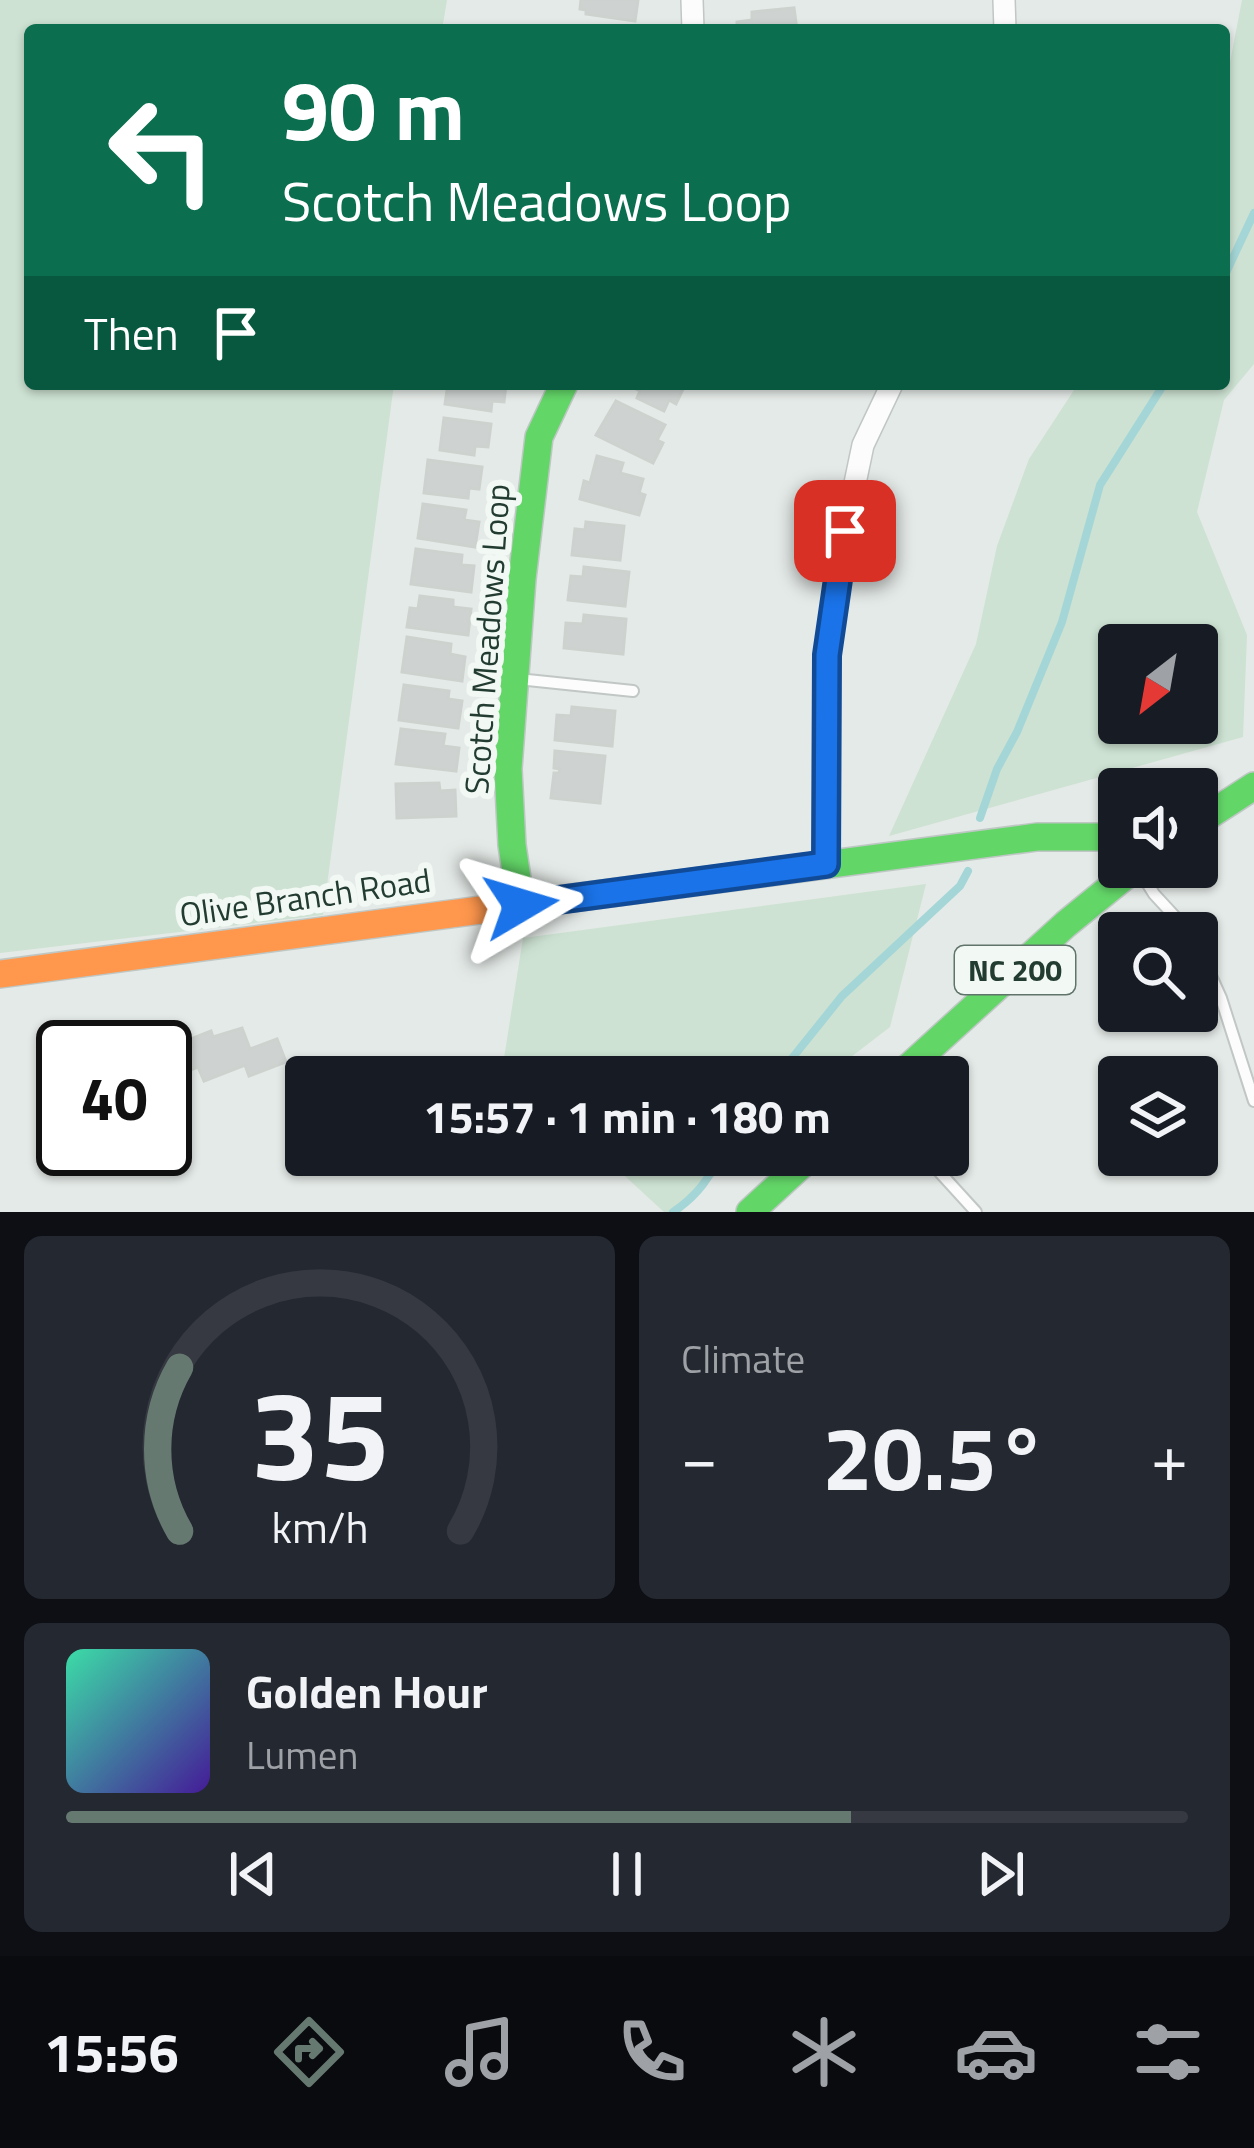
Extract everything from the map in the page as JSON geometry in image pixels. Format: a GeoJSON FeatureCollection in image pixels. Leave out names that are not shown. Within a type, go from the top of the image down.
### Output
{"type":"FeatureCollection","features":[{"type":"Feature","properties":{"kind":"street","name":"Scotch Meadows Loop"},"geometry":{"type":"LineString","coordinates":[[521,905],[508,769],[514,679],[539,436],[561,390]]}},
{"type":"Feature","properties":{"kind":"street"},"geometry":{"type":"LineString","coordinates":[[826,864],[827,655],[863,445],[889,390]]}},
{"type":"Feature","properties":{"kind":"street"},"geometry":{"type":"LineString","coordinates":[[1218,809],[1254,786]]}},
{"type":"Feature","properties":{"kind":"street","name":"Olive Branch Road"},"geometry":{"type":"LineString","coordinates":[[0,974],[1037,836],[1098,836]]}},
{"type":"Feature","properties":{"kind":"street","name":"NC 200"},"geometry":{"type":"LineString","coordinates":[[921,1056],[1111,888]]}},
{"type":"Feature","properties":{"kind":"street"},"geometry":{"type":"LineString","coordinates":[[750,1212],[789,1176]]}},
{"type":"Feature","properties":{"kind":"lane"},"geometry":{"type":"LineString","coordinates":[[514,679],[633,691]]}},
{"type":"Feature","properties":{"kind":"lane"},"geometry":{"type":"LineString","coordinates":[[1150,888],[1171,912]]}},
{"type":"Feature","properties":{"kind":"lane"},"geometry":{"type":"LineString","coordinates":[[1218,991],[1254,1101]]}},
{"type":"Feature","properties":{"kind":"lane"},"geometry":{"type":"LineString","coordinates":[[943,1176],[976,1212]]}},
{"type":"Feature","properties":{"kind":"green space"},"geometry":{"type":"Polygon","coordinates":[[[0,0],[447,0],[443,24],[24,24],[24,390],[393,390],[323,915],[0,953],[0,0]]]}},
{"type":"Feature","properties":{"kind":"green space"},"geometry":{"type":"Polygon","coordinates":[[[1242,0],[1254,0],[1254,364],[1224,400],[1197,512],[1247,635],[1243,737],[1218,744],[1218,624],[1098,624],[1098,744],[1218,744],[1132,768],[1098,768],[1098,778],[889,836],[976,644],[997,546],[1029,459],[1074,390],[1230,390],[1230,62],[1242,0]]]}},
{"type":"Feature","properties":{"kind":"green space"},"geometry":{"type":"Polygon","coordinates":[[[926,884],[890,1027],[852,1056],[504,1056],[523,938],[926,884]]]}},
{"type":"Feature","properties":{"kind":"green space"},"geometry":{"type":"Polygon","coordinates":[[[625,1176],[714,1176],[681,1212],[664,1212],[625,1176]]]}},
{"type":"Feature","properties":{"kind":"building"},"geometry":{"type":"Polygon","coordinates":[[[581,0],[638,0],[635,21],[586,14],[580,9],[581,0]]]}},
{"type":"Feature","properties":{"kind":"building"},"geometry":{"type":"Polygon","coordinates":[[[794,8],[796,24],[737,24],[752,20],[752,12],[794,8]]]}},
{"type":"Feature","properties":{"kind":"building"},"geometry":{"type":"Polygon","coordinates":[[[447,390],[505,390],[504,402],[492,401],[491,411],[445,404],[447,390]]]}},
{"type":"Feature","properties":{"kind":"building"},"geometry":{"type":"Polygon","coordinates":[[[683,390],[676,404],[669,400],[664,411],[637,398],[640,391],[683,390]]]}},
{"type":"Feature","properties":{"kind":"building"},"geometry":{"type":"Polygon","coordinates":[[[616,401],[665,425],[653,463],[596,435],[616,401]]]}},
{"type":"Feature","properties":{"kind":"building"},"geometry":{"type":"Polygon","coordinates":[[[444,418],[491,424],[488,447],[475,446],[474,455],[440,450],[444,418]]]}},
{"type":"Feature","properties":{"kind":"building"},"geometry":{"type":"Polygon","coordinates":[[[597,456],[623,463],[620,473],[643,479],[639,493],[645,495],[639,515],[580,499],[597,456]]]}},
{"type":"Feature","properties":{"kind":"building"},"geometry":{"type":"Polygon","coordinates":[[[428,460],[482,467],[479,489],[469,488],[468,498],[424,493],[428,460]]]}},
{"type":"Feature","properties":{"kind":"building"},"geometry":{"type":"Polygon","coordinates":[[[423,504],[466,510],[464,520],[479,522],[475,547],[418,538],[423,504]]]}},
{"type":"Feature","properties":{"kind":"building"},"geometry":{"type":"Polygon","coordinates":[[[586,522],[624,526],[620,560],[572,555],[575,529],[585,530],[586,522]]]}},
{"type":"Feature","properties":{"kind":"building"},"geometry":{"type":"Polygon","coordinates":[[[416,549],[462,555],[461,565],[474,566],[471,592],[411,584],[416,549]]]}},
{"type":"Feature","properties":{"kind":"building"},"geometry":{"type":"Polygon","coordinates":[[[584,567],[629,572],[625,606],[568,600],[571,576],[583,577],[584,567]]]}},
{"type":"Feature","properties":{"kind":"building"},"geometry":{"type":"Polygon","coordinates":[[[420,596],[453,600],[453,607],[471,609],[468,635],[407,627],[410,608],[418,609],[420,596]]]}},
{"type":"Feature","properties":{"kind":"building"},"geometry":{"type":"Polygon","coordinates":[[[584,615],[626,619],[623,654],[564,648],[566,623],[583,624],[584,615]]]}},
{"type":"Feature","properties":{"kind":"building"},"geometry":{"type":"Polygon","coordinates":[[[407,637],[451,644],[450,654],[465,657],[462,681],[402,672],[407,637]]]}},
{"type":"Feature","properties":{"kind":"building"},"geometry":{"type":"Polygon","coordinates":[[[404,685],[449,691],[448,699],[462,701],[458,728],[399,720],[404,685]]]}},
{"type":"Feature","properties":{"kind":"building"},"geometry":{"type":"Polygon","coordinates":[[[572,707],[615,711],[612,746],[555,740],[557,715],[571,716],[572,707]]]}},
{"type":"Feature","properties":{"kind":"building"},"geometry":{"type":"Polygon","coordinates":[[[401,729],[445,734],[443,746],[459,748],[456,771],[396,764],[401,729]]]}},
{"type":"Feature","properties":{"kind":"building"},"geometry":{"type":"Polygon","coordinates":[[[555,751],[605,756],[600,803],[551,798],[554,773],[560,769],[554,768],[555,751]]]}},
{"type":"Feature","properties":{"kind":"building"},"geometry":{"type":"Polygon","coordinates":[[[439,783],[440,791],[455,790],[456,816],[397,818],[396,784],[439,783]]]}},
{"type":"Feature","properties":{"kind":"building"},"geometry":{"type":"Polygon","coordinates":[[[242,1028],[250,1049],[277,1039],[285,1062],[249,1076],[245,1065],[204,1081],[198,1067],[192,1069],[192,1038],[211,1031],[213,1037],[242,1028]]]}},
{"type":"Feature","properties":{"kind":"waterway"},"geometry":{"type":"LineString","coordinates":[[1230,264],[1254,213]]}},
{"type":"Feature","properties":{"kind":"waterway"},"geometry":{"type":"LineString","coordinates":[[980,818],[1062,622],[1100,485],[1160,390]]}},
{"type":"Feature","properties":{"kind":"waterway"},"geometry":{"type":"LineString","coordinates":[[794,1056],[842,996],[960,886],[968,871]]}},
{"type":"Feature","properties":{"kind":"waterway"},"geometry":{"type":"LineString","coordinates":[[673,1212],[708,1176]]}},
{"type":"Feature","properties":{"kind":"traffic: fast"},"geometry":{"type":"LineString","coordinates":[[521,905],[508,769],[522,579],[539,437],[561,390]]}},
{"type":"Feature","properties":{"kind":"traffic: fast"},"geometry":{"type":"LineString","coordinates":[[1218,809],[1254,786]]}},
{"type":"Feature","properties":{"kind":"traffic: fast"},"geometry":{"type":"LineString","coordinates":[[488,909],[1037,837],[1098,837]]}},
{"type":"Feature","properties":{"kind":"traffic: fast"},"geometry":{"type":"LineString","coordinates":[[921,1056],[1110,888]]}},
{"type":"Feature","properties":{"kind":"traffic: fast"},"geometry":{"type":"LineString","coordinates":[[750,1212],[789,1176]]}},
{"type":"Feature","properties":{"kind":"traffic: slow"},"geometry":{"type":"LineString","coordinates":[[0,974],[488,909]]}},
{"type":"Feature","properties":{"kind":"route"},"geometry":{"type":"LineString","coordinates":[[521,905],[826,864],[827,655],[845,531]]}}]}
